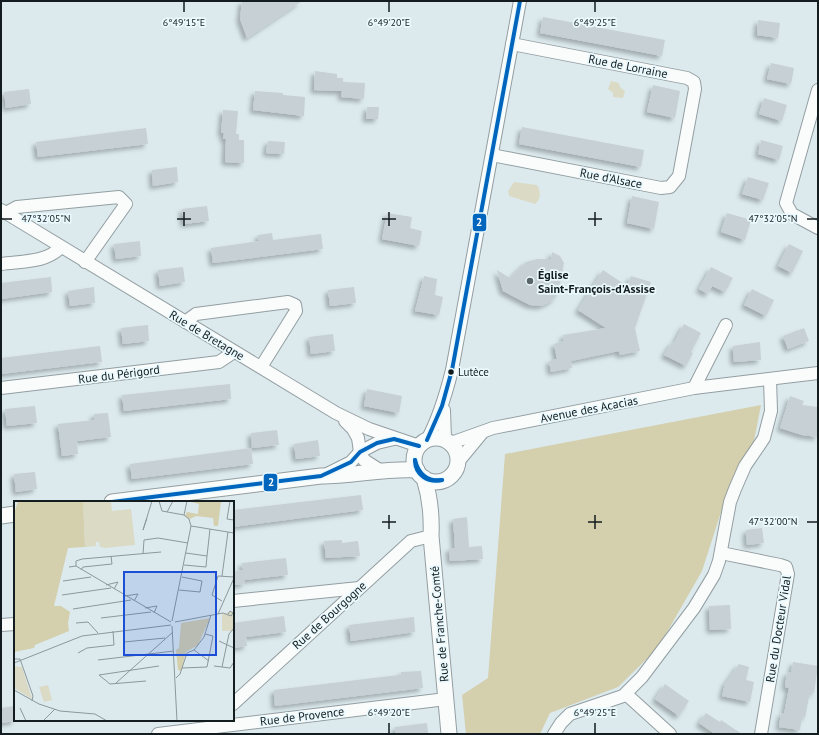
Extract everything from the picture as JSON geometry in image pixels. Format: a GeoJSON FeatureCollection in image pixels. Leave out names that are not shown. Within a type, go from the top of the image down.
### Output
{"type":"FeatureCollection","features":[{"type":"Feature","properties":{"kind":"street"},"geometry":{"type":"LineString","coordinates":[[421,474],[415,458],[423,443],[434,428],[445,399],[452,370],[520,1]]}},
{"type":"Feature","properties":{"kind":"street","name":"Rue de Lorraine"},"geometry":{"type":"LineString","coordinates":[[512,44],[687,78],[694,82],[695,89],[688,130]]}},
{"type":"Feature","properties":{"kind":"street"},"geometry":{"type":"LineString","coordinates":[[818,90],[786,204],[792,214],[818,228]]}},
{"type":"Feature","properties":{"kind":"street","name":"Rue d'Alsace"},"geometry":{"type":"LineString","coordinates":[[492,155],[661,188],[670,187],[679,176],[688,130]]}},
{"type":"Feature","properties":{"kind":"street"},"geometry":{"type":"LineString","coordinates":[[3,211],[17,207],[119,197],[126,204],[85,262]]}},
{"type":"Feature","properties":{"kind":"street","name":"Rue de Bretagne"},"geometry":{"type":"LineString","coordinates":[[3,211],[336,413],[394,439],[423,443]]}},
{"type":"Feature","properties":{"kind":"street"},"geometry":{"type":"LineString","coordinates":[[1,264],[46,258],[54,254],[61,247]]}},
{"type":"Feature","properties":{"kind":"street"},"geometry":{"type":"LineString","coordinates":[[185,322],[196,314],[288,302],[295,305],[296,311],[261,367]]}},
{"type":"Feature","properties":{"kind":"street"},"geometry":{"type":"LineString","coordinates":[[694,388],[726,325]]}},
{"type":"Feature","properties":{"kind":"street","name":"Rue du Périgord"},"geometry":{"type":"LineString","coordinates":[[1,388],[219,362],[234,352]]}},
{"type":"Feature","properties":{"kind":"street","name":"Avenue des Acacias"},"geometry":{"type":"LineString","coordinates":[[448,441],[485,431],[694,388],[818,373]]}},
{"type":"Feature","properties":{"kind":"street"},"geometry":{"type":"LineString","coordinates":[[554,734],[561,723],[570,714],[626,694],[642,677],[694,608],[714,575],[721,553],[730,502],[735,489],[745,466],[764,438],[771,411],[770,379]]}},
{"type":"Feature","properties":{"kind":"street"},"geometry":{"type":"LineString","coordinates":[[445,399],[448,441]]}},
{"type":"Feature","properties":{"kind":"street"},"geometry":{"type":"LineString","coordinates":[[336,413],[353,429],[358,438],[360,452],[364,460],[381,471]]}},
{"type":"Feature","properties":{"kind":"street"},"geometry":{"type":"LineString","coordinates":[[120,501],[390,469],[421,474],[434,482],[443,480],[453,474],[458,462],[485,431]]}},
{"type":"Feature","properties":{"kind":"street"},"geometry":{"type":"LineString","coordinates":[[423,443],[438,438],[448,441],[455,448],[458,462]]}},
{"type":"Feature","properties":{"kind":"street"},"geometry":{"type":"LineString","coordinates":[[321,476],[351,462],[360,452],[377,443],[394,439]]}},
{"type":"Feature","properties":{"kind":"street","name":"Rue de Franche-Comté"},"geometry":{"type":"LineString","coordinates":[[421,474],[429,495],[432,515]]}},
{"type":"Feature","properties":{"kind":"street","name":"Rue de Franche-Comté"},"geometry":{"type":"LineString","coordinates":[[443,480],[436,494],[432,515],[431,536],[449,734]]}},
{"type":"Feature","properties":{"kind":"street"},"geometry":{"type":"LineString","coordinates":[[1,516],[14,514]]}},
{"type":"Feature","properties":{"kind":"street","name":"Rue de Bourgogne"},"geometry":{"type":"LineString","coordinates":[[234,703],[411,542],[431,536]]}},
{"type":"Feature","properties":{"kind":"street","name":"Rue du Docteur Vidal"},"geometry":{"type":"LineString","coordinates":[[721,553],[780,565],[786,568],[788,574],[761,734]]}},
{"type":"Feature","properties":{"kind":"street"},"geometry":{"type":"LineString","coordinates":[[234,601],[359,588]]}},
{"type":"Feature","properties":{"kind":"street"},"geometry":{"type":"LineString","coordinates":[[1,625],[14,624]]}},
{"type":"Feature","properties":{"kind":"street"},"geometry":{"type":"LineString","coordinates":[[626,694],[670,734]]}},
{"type":"Feature","properties":{"kind":"street","name":"Rue de Provence"},"geometry":{"type":"LineString","coordinates":[[158,734],[446,699]]}},
{"type":"Feature","properties":{"kind":"green space"},"geometry":{"type":"Polygon","coordinates":[[[611,81],[619,83],[620,87],[625,91],[623,98],[613,97],[613,93],[608,89],[611,81]]]}},
{"type":"Feature","properties":{"kind":"green space"},"geometry":{"type":"Polygon","coordinates":[[[514,182],[537,185],[540,195],[537,202],[535,204],[509,196],[508,191],[514,182]]]}},
{"type":"Feature","properties":{"kind":"shaded area"},"geometry":{"type":"Polygon","coordinates":[[[761,405],[753,446],[723,506],[702,571],[658,648],[618,687],[550,713],[540,734],[466,734],[462,695],[488,678],[505,454],[761,405]]]}},
{"type":"Feature","properties":{"kind":"building"},"geometry":{"type":"Polygon","coordinates":[[[242,1],[302,1],[247,38],[240,19],[242,1]]]}},
{"type":"Feature","properties":{"kind":"building"},"geometry":{"type":"Polygon","coordinates":[[[543,17],[665,40],[662,56],[540,33],[543,17]]]}},
{"type":"Feature","properties":{"kind":"building"},"geometry":{"type":"Polygon","coordinates":[[[758,20],[780,23],[778,38],[757,35],[758,20]]]}},
{"type":"Feature","properties":{"kind":"building"},"geometry":{"type":"Polygon","coordinates":[[[771,63],[794,68],[791,84],[767,79],[771,63]]]}},
{"type":"Feature","properties":{"kind":"building"},"geometry":{"type":"Polygon","coordinates":[[[315,71],[337,74],[337,78],[343,78],[343,82],[365,83],[364,99],[341,97],[342,91],[314,90],[315,71]]]}},
{"type":"Feature","properties":{"kind":"building"},"geometry":{"type":"Polygon","coordinates":[[[653,85],[680,91],[675,118],[647,112],[653,85]]]}},
{"type":"Feature","properties":{"kind":"building"},"geometry":{"type":"Polygon","coordinates":[[[29,89],[31,104],[6,108],[4,92],[29,89]]]}},
{"type":"Feature","properties":{"kind":"building"},"geometry":{"type":"Polygon","coordinates":[[[255,91],[283,93],[283,95],[305,97],[304,116],[253,110],[255,91]]]}},
{"type":"Feature","properties":{"kind":"building"},"geometry":{"type":"Polygon","coordinates":[[[764,98],[787,105],[782,121],[759,114],[764,98]]]}},
{"type":"Feature","properties":{"kind":"building"},"geometry":{"type":"Polygon","coordinates":[[[367,107],[379,107],[378,119],[366,119],[367,107]]]}},
{"type":"Feature","properties":{"kind":"building"},"geometry":{"type":"Polygon","coordinates":[[[223,110],[238,111],[236,134],[239,134],[239,140],[244,140],[244,163],[225,162],[226,139],[223,139],[224,133],[221,133],[223,110]]]}},
{"type":"Feature","properties":{"kind":"building"},"geometry":{"type":"Polygon","coordinates":[[[522,127],[644,150],[641,167],[519,144],[522,127]]]}},
{"type":"Feature","properties":{"kind":"building"},"geometry":{"type":"Polygon","coordinates":[[[146,128],[148,144],[38,157],[36,142],[146,128]]]}},
{"type":"Feature","properties":{"kind":"building"},"geometry":{"type":"Polygon","coordinates":[[[761,140],[783,146],[779,160],[758,154],[761,140]]]}},
{"type":"Feature","properties":{"kind":"building"},"geometry":{"type":"Polygon","coordinates":[[[268,141],[285,142],[284,154],[266,153],[268,141]]]}},
{"type":"Feature","properties":{"kind":"building"},"geometry":{"type":"Polygon","coordinates":[[[177,167],[178,182],[153,186],[152,170],[177,167]]]}},
{"type":"Feature","properties":{"kind":"building"},"geometry":{"type":"Polygon","coordinates":[[[748,177],[769,183],[763,200],[742,194],[748,177]]]}},
{"type":"Feature","properties":{"kind":"building"},"geometry":{"type":"Polygon","coordinates":[[[632,196],[659,202],[654,229],[627,223],[632,196]]]}},
{"type":"Feature","properties":{"kind":"building"},"geometry":{"type":"Polygon","coordinates":[[[207,206],[209,221],[184,224],[182,209],[207,206]]]}},
{"type":"Feature","properties":{"kind":"building"},"geometry":{"type":"Polygon","coordinates":[[[387,213],[412,217],[410,228],[422,231],[419,246],[382,239],[387,213]]]}},
{"type":"Feature","properties":{"kind":"building"},"geometry":{"type":"Polygon","coordinates":[[[727,213],[751,220],[745,240],[721,232],[727,213]]]}},
{"type":"Feature","properties":{"kind":"building"},"geometry":{"type":"Polygon","coordinates":[[[272,233],[273,240],[321,234],[323,249],[213,263],[211,248],[259,241],[258,235],[272,233]]]}},
{"type":"Feature","properties":{"kind":"building"},"geometry":{"type":"Polygon","coordinates":[[[140,241],[141,256],[116,259],[114,244],[140,241]]]}},
{"type":"Feature","properties":{"kind":"building"},"geometry":{"type":"Polygon","coordinates":[[[789,244],[803,251],[792,273],[778,266],[789,244]]]}},
{"type":"Feature","properties":{"kind":"building","name":"Église Saint-François-d'Assise"},"geometry":{"type":"Polygon","coordinates":[[[552,252],[560,256],[564,263],[559,290],[555,298],[550,302],[541,306],[530,305],[503,291],[497,270],[510,278],[526,262],[537,259],[551,259],[552,252]]]}},
{"type":"Feature","properties":{"kind":"building"},"geometry":{"type":"Polygon","coordinates":[[[183,267],[185,282],[160,286],[158,270],[183,267]]]}},
{"type":"Feature","properties":{"kind":"building"},"geometry":{"type":"Polygon","coordinates":[[[711,267],[733,278],[725,292],[712,286],[708,294],[699,289],[711,267]]]}},
{"type":"Feature","properties":{"kind":"building"},"geometry":{"type":"Polygon","coordinates":[[[603,270],[627,286],[631,276],[651,282],[635,328],[640,351],[620,355],[619,351],[571,361],[572,368],[551,372],[549,361],[557,359],[554,344],[564,341],[563,335],[606,328],[578,310],[603,270]]]}},
{"type":"Feature","properties":{"kind":"building"},"geometry":{"type":"Polygon","coordinates":[[[424,276],[437,279],[435,295],[443,297],[439,315],[415,311],[424,276]]]}},
{"type":"Feature","properties":{"kind":"building"},"geometry":{"type":"Polygon","coordinates":[[[51,277],[52,292],[1,299],[1,283],[51,277]]]}},
{"type":"Feature","properties":{"kind":"building"},"geometry":{"type":"Polygon","coordinates":[[[94,287],[95,303],[70,306],[68,291],[94,287]]]}},
{"type":"Feature","properties":{"kind":"building"},"geometry":{"type":"Polygon","coordinates":[[[354,287],[356,303],[330,306],[328,290],[354,287]]]}},
{"type":"Feature","properties":{"kind":"building"},"geometry":{"type":"Polygon","coordinates":[[[752,289],[774,300],[766,316],[744,305],[752,289]]]}},
{"type":"Feature","properties":{"kind":"building"},"geometry":{"type":"Polygon","coordinates":[[[684,324],[701,333],[691,352],[693,353],[686,366],[664,355],[672,342],[674,343],[684,324]]]}},
{"type":"Feature","properties":{"kind":"building"},"geometry":{"type":"Polygon","coordinates":[[[148,325],[149,341],[123,344],[121,328],[148,325]]]}},
{"type":"Feature","properties":{"kind":"building"},"geometry":{"type":"Polygon","coordinates":[[[804,328],[809,341],[788,349],[783,336],[804,328]]]}},
{"type":"Feature","properties":{"kind":"building"},"geometry":{"type":"Polygon","coordinates":[[[333,334],[335,351],[311,354],[309,337],[333,334]]]}},
{"type":"Feature","properties":{"kind":"building"},"geometry":{"type":"Polygon","coordinates":[[[760,342],[761,360],[734,362],[733,346],[760,342]]]}},
{"type":"Feature","properties":{"kind":"building"},"geometry":{"type":"Polygon","coordinates":[[[100,346],[102,362],[1,374],[1,358],[100,346]]]}},
{"type":"Feature","properties":{"kind":"building"},"geometry":{"type":"Polygon","coordinates":[[[230,384],[231,399],[124,411],[122,395],[230,384]]]}},
{"type":"Feature","properties":{"kind":"building"},"geometry":{"type":"Polygon","coordinates":[[[367,389],[402,396],[399,413],[364,406],[367,389]]]}},
{"type":"Feature","properties":{"kind":"building"},"geometry":{"type":"Polygon","coordinates":[[[790,396],[804,401],[802,405],[818,407],[818,437],[802,435],[780,428],[790,396]]]}},
{"type":"Feature","properties":{"kind":"building"},"geometry":{"type":"Polygon","coordinates":[[[35,406],[37,423],[7,426],[5,409],[35,406]]]}},
{"type":"Feature","properties":{"kind":"building"},"geometry":{"type":"Polygon","coordinates":[[[108,413],[111,437],[77,441],[78,454],[62,456],[58,424],[94,420],[94,414],[108,413]]]}},
{"type":"Feature","properties":{"kind":"building"},"geometry":{"type":"Polygon","coordinates":[[[277,430],[279,445],[252,448],[251,433],[277,430]]]}},
{"type":"Feature","properties":{"kind":"building"},"geometry":{"type":"Polygon","coordinates":[[[318,440],[320,456],[296,459],[294,444],[318,440]]]}},
{"type":"Feature","properties":{"kind":"building"},"geometry":{"type":"Polygon","coordinates":[[[251,448],[253,464],[132,479],[130,464],[251,448]]]}},
{"type":"Feature","properties":{"kind":"building"},"geometry":{"type":"Polygon","coordinates":[[[35,472],[37,489],[16,492],[14,474],[35,472]]]}},
{"type":"Feature","properties":{"kind":"building"},"geometry":{"type":"Polygon","coordinates":[[[361,495],[363,510],[234,527],[234,510],[361,495]]]}},
{"type":"Feature","properties":{"kind":"building"},"geometry":{"type":"Polygon","coordinates":[[[467,517],[469,547],[482,546],[483,559],[450,561],[449,548],[455,548],[453,519],[467,517]]]}},
{"type":"Feature","properties":{"kind":"building"},"geometry":{"type":"Polygon","coordinates":[[[762,528],[764,543],[747,545],[746,530],[762,528]]]}},
{"type":"Feature","properties":{"kind":"building"},"geometry":{"type":"Polygon","coordinates":[[[342,540],[342,543],[358,541],[360,556],[326,558],[324,541],[342,540]]]}},
{"type":"Feature","properties":{"kind":"building"},"geometry":{"type":"Polygon","coordinates":[[[286,558],[288,575],[244,580],[245,584],[234,585],[234,572],[243,570],[242,563],[286,558]]]}},
{"type":"Feature","properties":{"kind":"building"},"geometry":{"type":"Polygon","coordinates":[[[730,605],[731,629],[710,630],[709,606],[730,605]]]}},
{"type":"Feature","properties":{"kind":"building"},"geometry":{"type":"Polygon","coordinates":[[[284,616],[286,632],[246,637],[247,646],[234,648],[234,623],[284,616]]]}},
{"type":"Feature","properties":{"kind":"building"},"geometry":{"type":"Polygon","coordinates":[[[414,617],[415,632],[351,641],[349,625],[414,617]]]}},
{"type":"Feature","properties":{"kind":"building"},"geometry":{"type":"Polygon","coordinates":[[[793,662],[818,666],[814,693],[810,692],[805,718],[802,717],[800,730],[779,727],[781,713],[784,714],[789,688],[785,687],[787,672],[791,673],[793,662]]]}},
{"type":"Feature","properties":{"kind":"building"},"geometry":{"type":"Polygon","coordinates":[[[739,664],[749,667],[746,680],[754,682],[750,702],[722,696],[725,684],[739,664]]]}},
{"type":"Feature","properties":{"kind":"building"},"geometry":{"type":"Polygon","coordinates":[[[421,671],[423,688],[275,706],[274,690],[401,675],[401,672],[421,671]]]}},
{"type":"Feature","properties":{"kind":"building"},"geometry":{"type":"Polygon","coordinates":[[[665,684],[689,701],[679,716],[655,699],[665,684]]]}},
{"type":"Feature","properties":{"kind":"building"},"geometry":{"type":"Polygon","coordinates":[[[14,706],[15,721],[1,723],[1,708],[14,706]]]}},
{"type":"Feature","properties":{"kind":"building"},"geometry":{"type":"Polygon","coordinates":[[[706,713],[720,722],[721,720],[742,734],[715,734],[699,723],[706,713]]]}},
{"type":"Feature","properties":{"kind":"building"},"geometry":{"type":"Polygon","coordinates":[[[427,723],[428,734],[395,734],[395,727],[427,723]]]}},
{"type":"Feature","properties":{"kind":"transit line","name":"2"},"geometry":{"type":"LineString","coordinates":[[427,440],[442,406],[452,370],[520,1]]}},
{"type":"Feature","properties":{"kind":"transit line","name":"2"},"geometry":{"type":"LineString","coordinates":[[120,501],[321,476],[351,462],[360,452],[377,443],[394,439],[419,446]]}},
{"type":"Feature","properties":{"kind":"transit line","name":"2"},"geometry":{"type":"LineString","coordinates":[[415,460],[416,465],[424,476],[432,480],[442,480]]}},
{"type":"Feature","properties":{"kind":"transit line","name":"2"},"geometry":{"type":"LineString","coordinates":[[415,460],[417,470],[423,477],[437,481],[442,480]]}},
{"type":"Feature","properties":{"kind":"place","name":"Église Saint-François-d'Assise"},"geometry":{"type":"Point","coordinates":[530,281]}},
{"type":"Feature","properties":{"kind":"place","name":"Lutèce"},"geometry":{"type":"Point","coordinates":[451,372]}}]}
